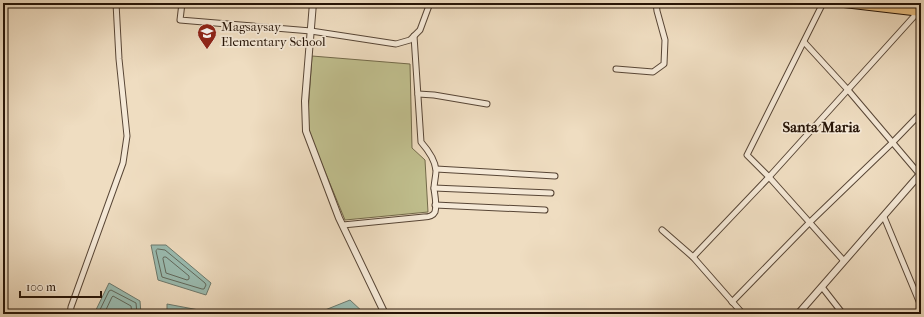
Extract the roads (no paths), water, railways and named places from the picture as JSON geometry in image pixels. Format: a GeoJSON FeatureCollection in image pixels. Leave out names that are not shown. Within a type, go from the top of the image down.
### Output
{"type":"FeatureCollection","features":[{"type":"Feature","properties":{"kind":"main road"},"geometry":{"type":"LineString","coordinates":[[844,3],[919,12]]}},
{"type":"Feature","properties":{"kind":"street"},"geometry":{"type":"LineString","coordinates":[[70,314],[71,307],[123,163],[127,136],[119,59],[116,3]]}},
{"type":"Feature","properties":{"kind":"street"},"geometry":{"type":"LineString","coordinates":[[182,3],[180,20],[311,31],[396,44],[410,40],[420,30],[430,3]]}},
{"type":"Feature","properties":{"kind":"street"},"geometry":{"type":"LineString","coordinates":[[313,3],[305,101],[306,131],[343,226],[385,314]]}},
{"type":"Feature","properties":{"kind":"street"},"geometry":{"type":"LineString","coordinates":[[616,69],[653,72],[664,64],[665,40],[656,3]]}},
{"type":"Feature","properties":{"kind":"street"},"geometry":{"type":"LineString","coordinates":[[823,3],[747,155],[769,177],[844,261]]}},
{"type":"Feature","properties":{"kind":"street"},"geometry":{"type":"LineString","coordinates":[[693,256],[769,177],[919,12]]}},
{"type":"Feature","properties":{"kind":"street"},"geometry":{"type":"LineString","coordinates":[[343,226],[431,216],[434,212],[436,169],[431,156],[421,142],[414,36]]}},
{"type":"Feature","properties":{"kind":"street"},"geometry":{"type":"LineString","coordinates":[[798,314],[921,175],[848,90],[804,42]]}},
{"type":"Feature","properties":{"kind":"street"},"geometry":{"type":"LineString","coordinates":[[418,94],[434,95],[487,104]]}},
{"type":"Feature","properties":{"kind":"street"},"geometry":{"type":"LineString","coordinates":[[732,302],[809,223],[921,113]]}},
{"type":"Feature","properties":{"kind":"street"},"geometry":{"type":"LineString","coordinates":[[436,169],[555,176]]}},
{"type":"Feature","properties":{"kind":"street"},"geometry":{"type":"LineString","coordinates":[[434,188],[551,193]]}},
{"type":"Feature","properties":{"kind":"street"},"geometry":{"type":"LineString","coordinates":[[435,205],[545,210]]}},
{"type":"Feature","properties":{"kind":"street"},"geometry":{"type":"LineString","coordinates":[[884,217],[921,306]]}},
{"type":"Feature","properties":{"kind":"street"},"geometry":{"type":"LineString","coordinates":[[662,230],[693,256],[743,314]]}},
{"type":"Feature","properties":{"kind":"street"},"geometry":{"type":"LineString","coordinates":[[822,287],[843,314]]}},
{"type":"Feature","properties":{"kind":"water"},"geometry":{"type":"Polygon","coordinates":[[[151,245],[166,245],[211,283],[206,295],[158,280],[151,245]]]}},
{"type":"Feature","properties":{"kind":"water"},"geometry":{"type":"Polygon","coordinates":[[[109,283],[140,301],[141,314],[94,314],[109,283]]]}},
{"type":"Feature","properties":{"kind":"water"},"geometry":{"type":"Polygon","coordinates":[[[350,300],[365,314],[315,314],[350,300]]]}},
{"type":"Feature","properties":{"kind":"water"},"geometry":{"type":"Polygon","coordinates":[[[167,304],[220,314],[167,314],[167,304]]]}},
{"type":"Feature","properties":{"kind":"place","name":"Magsaysay Elementary School"},"geometry":{"type":"Point","coordinates":[207,50]}},
{"type":"Feature","properties":{"kind":"district","name":"Santa Maria"},"geometry":{"type":"Point","coordinates":[821,127]}}]}
